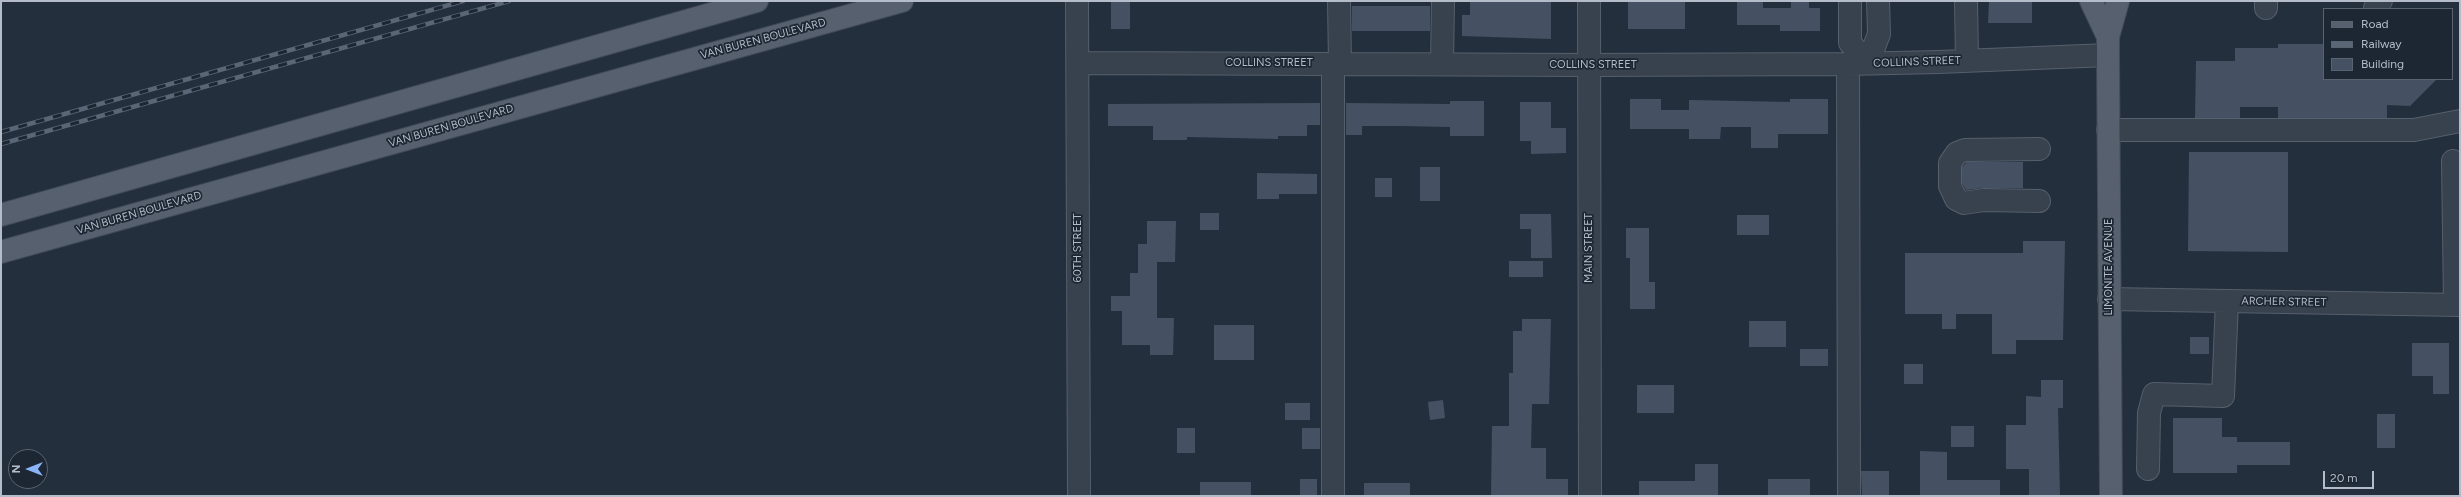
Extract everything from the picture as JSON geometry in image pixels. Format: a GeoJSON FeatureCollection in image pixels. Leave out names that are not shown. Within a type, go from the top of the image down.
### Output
{"type":"FeatureCollection","features":[{"type":"Feature","properties":{"kind":"main road"},"geometry":{"type":"LineString","coordinates":[[1,215],[757,1]]}},
{"type":"Feature","properties":{"kind":"main road","name":"VAN BUREN BOULEVARD"},"geometry":{"type":"LineString","coordinates":[[1,252],[902,1]]}},
{"type":"Feature","properties":{"kind":"main road","name":"LIMONITE AVENUE"},"geometry":{"type":"LineString","coordinates":[[2091,1],[2108,46]]}},
{"type":"Feature","properties":{"kind":"main road","name":"LIMONITE AVENUE"},"geometry":{"type":"LineString","coordinates":[[2111,496],[2108,46],[2118,1]]}},
{"type":"Feature","properties":{"kind":"street","name":"60TH STREET"},"geometry":{"type":"LineString","coordinates":[[1077,1],[1079,496]]}},
{"type":"Feature","properties":{"kind":"street"},"geometry":{"type":"LineString","coordinates":[[1333,496],[1337,63],[1339,1]]}},
{"type":"Feature","properties":{"kind":"street"},"geometry":{"type":"LineString","coordinates":[[1442,1],[1442,64]]}},
{"type":"Feature","properties":{"kind":"street","name":"MAIN STREET"},"geometry":{"type":"LineString","coordinates":[[1589,1],[1590,496]]}},
{"type":"Feature","properties":{"kind":"street"},"geometry":{"type":"LineString","coordinates":[[1849,496],[1858,63],[1850,43],[1850,1]]}},
{"type":"Feature","properties":{"kind":"street"},"geometry":{"type":"LineString","coordinates":[[1858,63],[1879,34],[1878,1]]}},
{"type":"Feature","properties":{"kind":"street"},"geometry":{"type":"LineString","coordinates":[[1966,1],[1967,60]]}},
{"type":"Feature","properties":{"kind":"street","name":"COLLINS STREET"},"geometry":{"type":"LineString","coordinates":[[1078,63],[1588,65],[1858,63],[1967,60],[2108,46]]}},
{"type":"Feature","properties":{"kind":"street"},"geometry":{"type":"LineString","coordinates":[[2108,130],[2414,130],[2460,121]]}},
{"type":"Feature","properties":{"kind":"street"},"geometry":{"type":"LineString","coordinates":[[2039,149],[1965,150],[1957,153],[1950,163],[1950,186],[1956,199],[1964,203],[1984,200],[2039,201]]}},
{"type":"Feature","properties":{"kind":"street"},"geometry":{"type":"LineString","coordinates":[[2453,161],[2458,305]]}},
{"type":"Feature","properties":{"kind":"street","name":"ARCHER STREET"},"geometry":{"type":"LineString","coordinates":[[2109,299],[2458,305]]}},
{"type":"Feature","properties":{"kind":"street"},"geometry":{"type":"LineString","coordinates":[[2148,469],[2149,413],[2154,394],[2223,396],[2227,301]]}},
{"type":"Feature","properties":{"kind":"building"},"geometry":{"type":"Polygon","coordinates":[[[1111,1],[1130,1],[1130,29],[1111,29],[1111,1]]]}},
{"type":"Feature","properties":{"kind":"building"},"geometry":{"type":"Polygon","coordinates":[[[1470,1],[1551,1],[1551,39],[1462,36],[1462,15],[1470,15],[1470,1]]]}},
{"type":"Feature","properties":{"kind":"building"},"geometry":{"type":"Polygon","coordinates":[[[1628,1],[1685,1],[1685,29],[1628,29],[1628,1]]]}},
{"type":"Feature","properties":{"kind":"building"},"geometry":{"type":"Polygon","coordinates":[[[1737,1],[1763,1],[1763,8],[1791,8],[1791,1],[1809,1],[1809,8],[1820,8],[1820,31],[1780,31],[1780,25],[1737,25],[1737,1]]]}},
{"type":"Feature","properties":{"kind":"building"},"geometry":{"type":"Polygon","coordinates":[[[1989,1],[2032,1],[2032,23],[1988,23],[1989,1]]]}},
{"type":"Feature","properties":{"kind":"building"},"geometry":{"type":"Polygon","coordinates":[[[1352,6],[1430,6],[1430,31],[1352,31],[1352,6]]]}},
{"type":"Feature","properties":{"kind":"building"},"geometry":{"type":"Polygon","coordinates":[[[2278,44],[2323,44],[2323,80],[2436,80],[2410,106],[2387,105],[2387,118],[2278,118],[2278,107],[2240,107],[2240,118],[2195,118],[2196,61],[2235,61],[2235,48],[2278,48],[2278,44]]]}},
{"type":"Feature","properties":{"kind":"building"},"geometry":{"type":"Polygon","coordinates":[[[1630,99],[1661,99],[1661,110],[1689,110],[1689,100],[1790,102],[1790,99],[1828,99],[1828,134],[1778,134],[1778,148],[1751,148],[1751,127],[1721,127],[1720,139],[1689,139],[1689,129],[1630,129],[1630,99]]]}},
{"type":"Feature","properties":{"kind":"building"},"geometry":{"type":"Polygon","coordinates":[[[1450,101],[1484,101],[1484,136],[1450,136],[1450,127],[1403,126],[1362,126],[1362,135],[1346,135],[1346,103],[1450,104],[1450,101]]]}},
{"type":"Feature","properties":{"kind":"building"},"geometry":{"type":"Polygon","coordinates":[[[1520,102],[1551,102],[1551,128],[1566,128],[1566,153],[1531,154],[1531,141],[1520,141],[1520,102]]]}},
{"type":"Feature","properties":{"kind":"building"},"geometry":{"type":"Polygon","coordinates":[[[1320,103],[1320,125],[1307,125],[1307,136],[1278,136],[1278,139],[1187,137],[1187,140],[1153,140],[1153,126],[1108,126],[1108,104],[1320,103]]]}},
{"type":"Feature","properties":{"kind":"building"},"geometry":{"type":"Polygon","coordinates":[[[2189,152],[2288,152],[2288,252],[2188,251],[2189,152]]]}},
{"type":"Feature","properties":{"kind":"building"},"geometry":{"type":"Polygon","coordinates":[[[1967,162],[2023,162],[2023,188],[1984,188],[1966,190],[1962,183],[1962,167],[1967,162]]]}},
{"type":"Feature","properties":{"kind":"building"},"geometry":{"type":"Polygon","coordinates":[[[1420,167],[1440,167],[1440,201],[1420,201],[1420,167]]]}},
{"type":"Feature","properties":{"kind":"building"},"geometry":{"type":"Polygon","coordinates":[[[1257,173],[1317,174],[1317,194],[1279,194],[1279,199],[1257,199],[1257,173]]]}},
{"type":"Feature","properties":{"kind":"building"},"geometry":{"type":"Polygon","coordinates":[[[1375,178],[1392,178],[1392,197],[1375,197],[1375,178]]]}},
{"type":"Feature","properties":{"kind":"building"},"geometry":{"type":"Polygon","coordinates":[[[1200,213],[1219,213],[1219,230],[1200,230],[1200,213]]]}},
{"type":"Feature","properties":{"kind":"building"},"geometry":{"type":"Polygon","coordinates":[[[1520,214],[1551,214],[1552,258],[1531,258],[1531,229],[1520,229],[1520,214]]]}},
{"type":"Feature","properties":{"kind":"building"},"geometry":{"type":"Polygon","coordinates":[[[1737,215],[1769,215],[1769,235],[1737,235],[1737,215]]]}},
{"type":"Feature","properties":{"kind":"building"},"geometry":{"type":"Polygon","coordinates":[[[1147,221],[1176,221],[1175,262],[1157,262],[1157,318],[1174,318],[1173,355],[1150,355],[1150,345],[1122,345],[1122,311],[1111,311],[1111,296],[1130,296],[1130,273],[1138,273],[1138,244],[1147,244],[1147,221]]]}},
{"type":"Feature","properties":{"kind":"building"},"geometry":{"type":"Polygon","coordinates":[[[1626,228],[1649,228],[1649,282],[1655,282],[1655,309],[1630,309],[1630,258],[1626,258],[1626,228]]]}},
{"type":"Feature","properties":{"kind":"building"},"geometry":{"type":"Polygon","coordinates":[[[2023,241],[2065,241],[2063,340],[2016,340],[2016,354],[1992,354],[1992,314],[1956,314],[1956,329],[1942,329],[1942,314],[1905,314],[1905,253],[2023,253],[2023,241]]]}},
{"type":"Feature","properties":{"kind":"building"},"geometry":{"type":"Polygon","coordinates":[[[1509,261],[1543,261],[1543,277],[1509,277],[1509,261]]]}},
{"type":"Feature","properties":{"kind":"building"},"geometry":{"type":"Polygon","coordinates":[[[1522,319],[1551,319],[1549,404],[1532,404],[1531,448],[1546,448],[1546,479],[1568,479],[1568,496],[1491,496],[1492,426],[1509,426],[1509,373],[1513,373],[1513,331],[1522,331],[1522,319]]]}},
{"type":"Feature","properties":{"kind":"building"},"geometry":{"type":"Polygon","coordinates":[[[1749,321],[1786,321],[1786,347],[1749,347],[1749,321]]]}},
{"type":"Feature","properties":{"kind":"building"},"geometry":{"type":"Polygon","coordinates":[[[1214,325],[1254,325],[1254,360],[1214,360],[1214,325]]]}},
{"type":"Feature","properties":{"kind":"building"},"geometry":{"type":"Polygon","coordinates":[[[2190,337],[2209,337],[2209,354],[2190,354],[2190,337]]]}},
{"type":"Feature","properties":{"kind":"building"},"geometry":{"type":"Polygon","coordinates":[[[2412,343],[2449,343],[2449,394],[2433,394],[2433,376],[2412,376],[2412,343]]]}},
{"type":"Feature","properties":{"kind":"building"},"geometry":{"type":"Polygon","coordinates":[[[1800,349],[1828,349],[1828,366],[1800,366],[1800,349]]]}},
{"type":"Feature","properties":{"kind":"building"},"geometry":{"type":"Polygon","coordinates":[[[1904,364],[1923,364],[1923,384],[1904,384],[1904,364]]]}},
{"type":"Feature","properties":{"kind":"building"},"geometry":{"type":"Polygon","coordinates":[[[2041,380],[2063,380],[2063,408],[2058,408],[2060,496],[2029,496],[2029,469],[2006,469],[2006,425],[2026,425],[2026,396],[2041,397],[2041,380]]]}},
{"type":"Feature","properties":{"kind":"building"},"geometry":{"type":"Polygon","coordinates":[[[1637,385],[1674,385],[1674,413],[1637,413],[1637,385]]]}},
{"type":"Feature","properties":{"kind":"building"},"geometry":{"type":"Polygon","coordinates":[[[1443,400],[1445,418],[1430,420],[1428,402],[1443,400]]]}},
{"type":"Feature","properties":{"kind":"building"},"geometry":{"type":"Polygon","coordinates":[[[1285,403],[1310,403],[1310,420],[1285,420],[1285,403]]]}},
{"type":"Feature","properties":{"kind":"building"},"geometry":{"type":"Polygon","coordinates":[[[2377,414],[2395,414],[2395,448],[2377,448],[2377,414]]]}},
{"type":"Feature","properties":{"kind":"building"},"geometry":{"type":"Polygon","coordinates":[[[2173,418],[2222,418],[2222,437],[2237,437],[2237,442],[2290,442],[2290,465],[2237,465],[2237,473],[2173,473],[2173,418]]]}},
{"type":"Feature","properties":{"kind":"building"},"geometry":{"type":"Polygon","coordinates":[[[1951,426],[1974,426],[1974,447],[1951,447],[1951,426]]]}},
{"type":"Feature","properties":{"kind":"building"},"geometry":{"type":"Polygon","coordinates":[[[1177,428],[1195,428],[1195,453],[1177,453],[1177,428]]]}},
{"type":"Feature","properties":{"kind":"building"},"geometry":{"type":"Polygon","coordinates":[[[1302,428],[1320,428],[1320,449],[1302,449],[1302,428]]]}},
{"type":"Feature","properties":{"kind":"building"},"geometry":{"type":"Polygon","coordinates":[[[1920,451],[1947,452],[1947,480],[2000,480],[2000,496],[1920,496],[1920,451]]]}},
{"type":"Feature","properties":{"kind":"building"},"geometry":{"type":"Polygon","coordinates":[[[1695,464],[1718,464],[1718,496],[1639,496],[1639,481],[1695,481],[1695,464]]]}},
{"type":"Feature","properties":{"kind":"building"},"geometry":{"type":"Polygon","coordinates":[[[1861,471],[1889,471],[1889,496],[1862,495],[1861,471]]]}},
{"type":"Feature","properties":{"kind":"building"},"geometry":{"type":"Polygon","coordinates":[[[1300,479],[1317,479],[1317,496],[1300,496],[1300,479]]]}},
{"type":"Feature","properties":{"kind":"building"},"geometry":{"type":"Polygon","coordinates":[[[1768,479],[1810,479],[1810,496],[1768,496],[1768,479]]]}},
{"type":"Feature","properties":{"kind":"building"},"geometry":{"type":"Polygon","coordinates":[[[1200,482],[1251,482],[1251,496],[1200,496],[1200,482]]]}},
{"type":"Feature","properties":{"kind":"building"},"geometry":{"type":"Polygon","coordinates":[[[1364,483],[1410,483],[1410,496],[1364,496],[1364,483]]]}},
{"type":"Feature","properties":{"kind":"railway"},"geometry":{"type":"LineString","coordinates":[[1,132],[463,1]]}},
{"type":"Feature","properties":{"kind":"railway"},"geometry":{"type":"LineString","coordinates":[[1,144],[509,1]]}}]}
